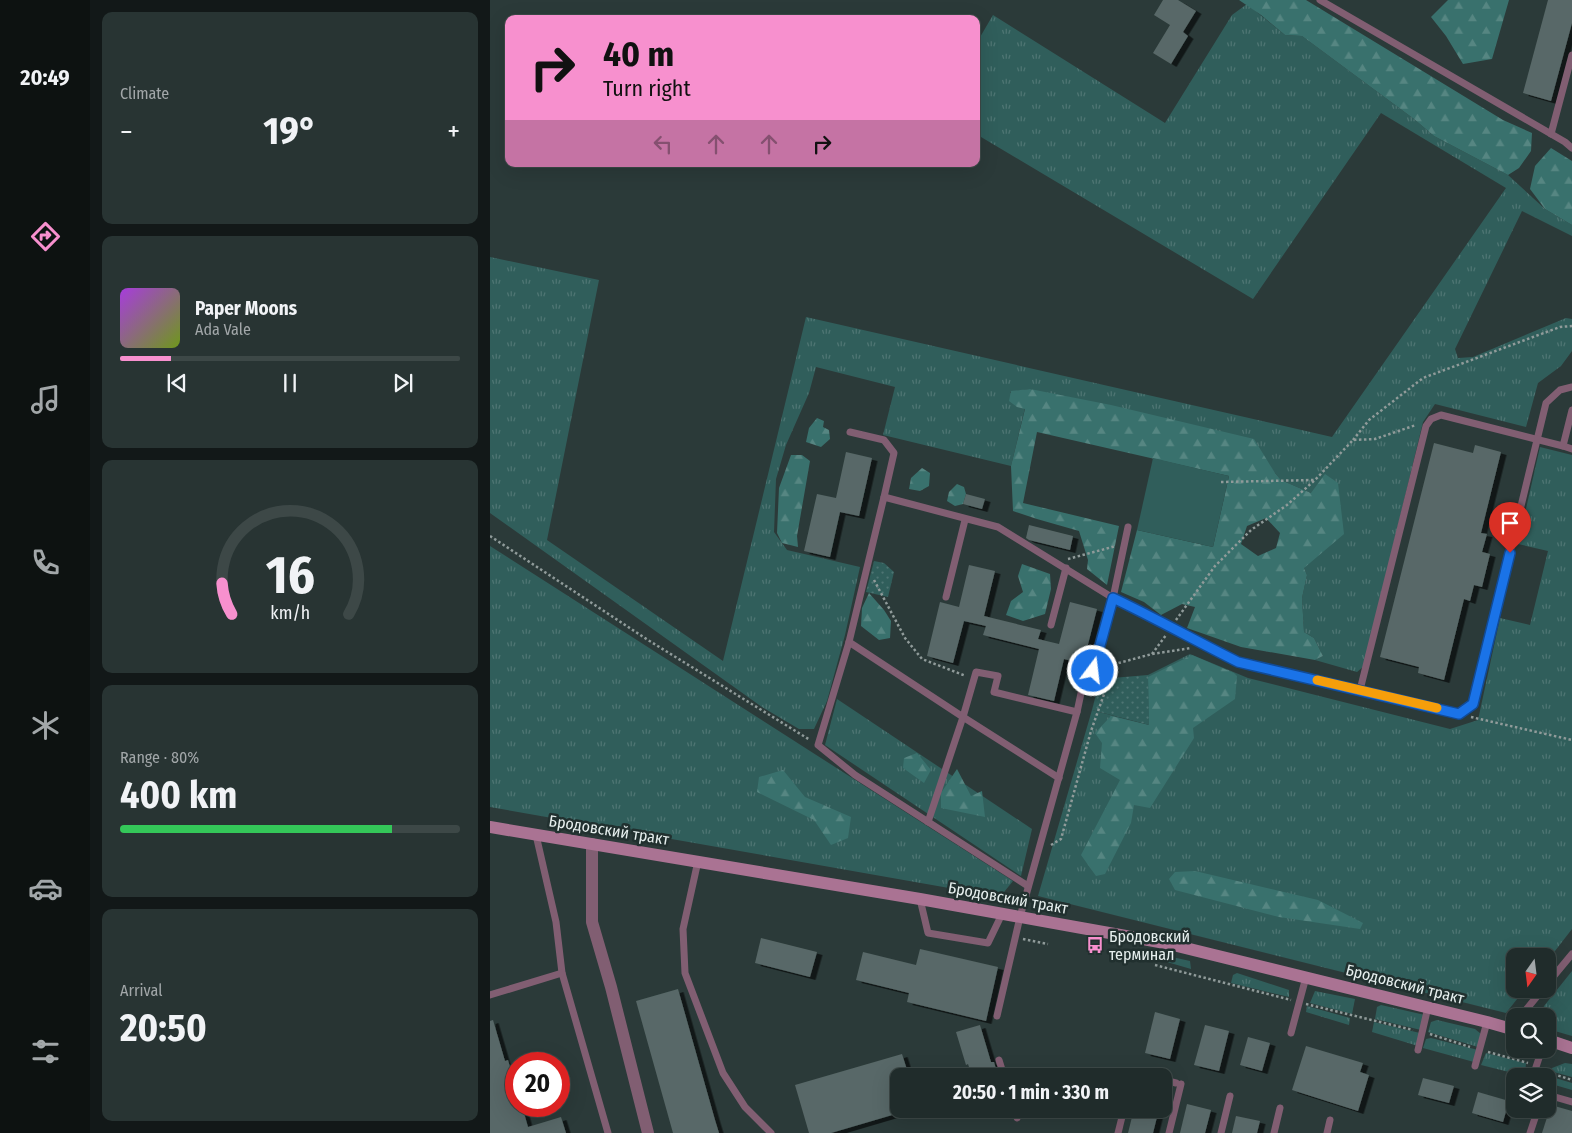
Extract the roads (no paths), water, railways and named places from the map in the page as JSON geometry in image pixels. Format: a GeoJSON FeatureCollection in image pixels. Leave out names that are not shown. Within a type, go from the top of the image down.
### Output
{"type":"FeatureCollection","features":[{"type":"Feature","properties":{"kind":"street","name":"Бродовский тракт"},"geometry":{"type":"LineString","coordinates":[[490,827],[920,899],[1165,943],[1506,1026]]}},
{"type":"Feature","properties":{"kind":"street"},"geometry":{"type":"LineString","coordinates":[[592,844],[592,922],[612,987],[648,1133]]}},
{"type":"Feature","properties":{"kind":"street"},"geometry":{"type":"LineString","coordinates":[[1556,1043],[1572,1048]]}},
{"type":"Feature","properties":{"kind":"lane"},"geometry":{"type":"LineString","coordinates":[[1320,0],[1572,148]]}},
{"type":"Feature","properties":{"kind":"lane"},"geometry":{"type":"LineString","coordinates":[[1551,134],[1572,55]]}},
{"type":"Feature","properties":{"kind":"lane"},"geometry":{"type":"LineString","coordinates":[[884,497],[965,520],[998,527],[1113,598],[1172,626],[1205,646],[1238,662],[1459,714],[1473,704],[1546,403],[1560,390],[1572,387]]}},
{"type":"Feature","properties":{"kind":"lane"},"geometry":{"type":"LineString","coordinates":[[1563,446],[1572,410]]}},
{"type":"Feature","properties":{"kind":"lane"},"geometry":{"type":"LineString","coordinates":[[1360,690],[1426,426],[1431,419],[1441,415],[1572,449]]}},
{"type":"Feature","properties":{"kind":"lane"},"geometry":{"type":"LineString","coordinates":[[850,432],[884,440],[894,453],[849,642],[818,745],[855,774],[1028,886]]}},
{"type":"Feature","properties":{"kind":"lane"},"geometry":{"type":"LineString","coordinates":[[946,596],[965,520]]}},
{"type":"Feature","properties":{"kind":"lane"},"geometry":{"type":"LineString","coordinates":[[997,1016],[1028,886],[1077,712],[1086,670],[1093,671],[1113,598],[1128,528]]}},
{"type":"Feature","properties":{"kind":"lane"},"geometry":{"type":"LineString","coordinates":[[1051,624],[1066,568]]}},
{"type":"Feature","properties":{"kind":"lane"},"geometry":{"type":"LineString","coordinates":[[849,642],[1058,778]]}},
{"type":"Feature","properties":{"kind":"lane"},"geometry":{"type":"LineString","coordinates":[[928,822],[976,672],[998,676],[994,692],[1077,712]]}},
{"type":"Feature","properties":{"kind":"lane"},"geometry":{"type":"LineString","coordinates":[[536,835],[556,922],[562,973],[608,1133]]}},
{"type":"Feature","properties":{"kind":"lane"},"geometry":{"type":"LineString","coordinates":[[698,861],[683,929],[685,973],[723,1073],[745,1107],[770,1133]]}},
{"type":"Feature","properties":{"kind":"lane"},"geometry":{"type":"LineString","coordinates":[[920,899],[928,933],[988,943],[1002,914]]}},
{"type":"Feature","properties":{"kind":"lane"},"geometry":{"type":"LineString","coordinates":[[1556,973],[1572,954]]}},
{"type":"Feature","properties":{"kind":"lane"},"geometry":{"type":"LineString","coordinates":[[490,995],[562,973]]}},
{"type":"Feature","properties":{"kind":"lane"},"geometry":{"type":"LineString","coordinates":[[1291,1033],[1306,977]]}},
{"type":"Feature","properties":{"kind":"lane"},"geometry":{"type":"LineString","coordinates":[[1528,1008],[1536,998]]}},
{"type":"Feature","properties":{"kind":"lane"},"geometry":{"type":"LineString","coordinates":[[1418,1050],[1428,1007]]}},
{"type":"Feature","properties":{"kind":"lane"},"geometry":{"type":"LineString","coordinates":[[1475,1066],[1487,1022]]}},
{"type":"Feature","properties":{"kind":"lane"},"geometry":{"type":"LineString","coordinates":[[999,1060],[1002,1068]]}},
{"type":"Feature","properties":{"kind":"lane"},"geometry":{"type":"LineString","coordinates":[[1172,1082],[1178,1084],[1172,1117]]}},
{"type":"Feature","properties":{"kind":"lane"},"geometry":{"type":"LineString","coordinates":[[1221,1133],[1230,1096]]}},
{"type":"Feature","properties":{"kind":"lane"},"geometry":{"type":"LineString","coordinates":[[1556,1097],[1572,1102]]}},
{"type":"Feature","properties":{"kind":"lane"},"geometry":{"type":"LineString","coordinates":[[1274,1133],[1280,1108]]}},
{"type":"Feature","properties":{"kind":"lane"},"geometry":{"type":"LineString","coordinates":[[1118,1133],[1122,1118]]}},
{"type":"Feature","properties":{"kind":"lane"},"geometry":{"type":"LineString","coordinates":[[1169,1133],[1172,1118]]}},
{"type":"Feature","properties":{"kind":"lane"},"geometry":{"type":"LineString","coordinates":[[1530,1133],[1535,1118]]}},
{"type":"Feature","properties":{"kind":"lane"},"geometry":{"type":"LineString","coordinates":[[1327,1133],[1330,1120]]}},
{"type":"Feature","properties":{"kind":"place","name":"Бродовский терминал"},"geometry":{"type":"Point","coordinates":[1095,945]}}]}
